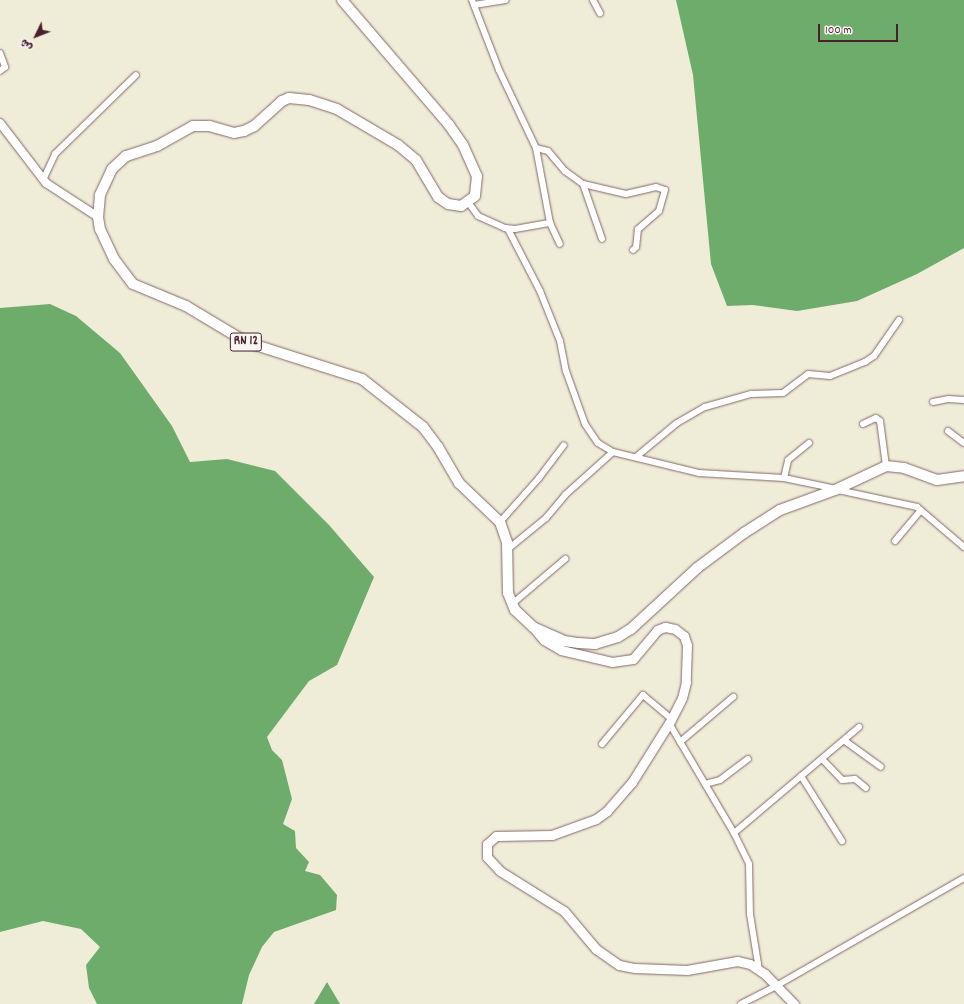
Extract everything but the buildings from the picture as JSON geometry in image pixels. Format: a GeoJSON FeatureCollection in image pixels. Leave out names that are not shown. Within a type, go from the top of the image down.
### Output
{"type":"FeatureCollection","features":[{"type":"Feature","properties":{"kind":"main road"},"geometry":{"type":"LineString","coordinates":[[342,0],[403,68],[463,145],[477,176],[475,196],[468,202]]}},
{"type":"Feature","properties":{"kind":"main road","name":"RN 12"},"geometry":{"type":"LineString","coordinates":[[468,202],[460,206],[448,204],[438,197],[416,160],[377,132],[337,109],[309,100],[289,98],[282,100],[254,126],[244,131],[234,133],[209,126],[193,126],[157,146],[126,156],[108,176],[100,195],[98,218],[114,260],[133,284],[186,306],[246,342],[349,374],[374,386],[432,437],[459,483],[500,522],[506,535],[508,548],[507,585],[512,604],[533,627],[564,641],[595,644],[618,637],[631,629],[676,586],[744,533],[780,510],[836,490],[886,466]]}},
{"type":"Feature","properties":{"kind":"main road"},"geometry":{"type":"LineString","coordinates":[[886,466],[904,468],[937,480],[964,476]]}},
{"type":"Feature","properties":{"kind":"main road"},"geometry":{"type":"LineString","coordinates":[[533,627],[544,640],[561,650],[612,662],[633,659],[660,628],[678,630],[685,638],[688,665],[682,698],[670,721],[632,782],[607,811],[596,819],[552,835],[496,836],[487,844],[487,857],[500,871],[550,899],[564,911],[596,949],[608,960],[619,965],[635,968],[693,970],[737,961],[759,970],[794,1004]]}},
{"type":"Feature","properties":{"kind":"street"},"geometry":{"type":"LineString","coordinates":[[506,0],[473,2],[499,70],[536,148],[550,223],[560,244]]}},
{"type":"Feature","properties":{"kind":"street"},"geometry":{"type":"LineString","coordinates":[[594,0],[600,13]]}},
{"type":"Feature","properties":{"kind":"street"},"geometry":{"type":"LineString","coordinates":[[0,53],[5,67],[0,71]]}},
{"type":"Feature","properties":{"kind":"street"},"geometry":{"type":"LineString","coordinates":[[43,180],[54,154],[136,75]]}},
{"type":"Feature","properties":{"kind":"street"},"geometry":{"type":"LineString","coordinates":[[0,123],[43,180],[55,191],[98,218]]}},
{"type":"Feature","properties":{"kind":"street"},"geometry":{"type":"LineString","coordinates":[[536,148],[548,151],[565,171],[583,184],[626,194],[656,187],[665,190],[659,211],[638,229],[636,247],[632,250]]}},
{"type":"Feature","properties":{"kind":"street"},"geometry":{"type":"LineString","coordinates":[[583,184],[602,239]]}},
{"type":"Feature","properties":{"kind":"street"},"geometry":{"type":"LineString","coordinates":[[468,202],[478,216],[508,229],[550,223]]}},
{"type":"Feature","properties":{"kind":"street"},"geometry":{"type":"LineString","coordinates":[[508,229],[540,291],[560,340],[566,371],[587,429],[598,443],[613,452],[699,473],[784,478],[836,490],[865,494],[921,510],[964,547]]}},
{"type":"Feature","properties":{"kind":"street"},"geometry":{"type":"LineString","coordinates":[[636,457],[677,423],[705,407],[751,394],[782,393],[805,375],[812,373],[830,376],[866,362],[874,356],[899,320]]}},
{"type":"Feature","properties":{"kind":"street"},"geometry":{"type":"LineString","coordinates":[[933,402],[948,399],[964,400]]}},
{"type":"Feature","properties":{"kind":"street"},"geometry":{"type":"LineString","coordinates":[[863,424],[876,418],[880,421],[886,466]]}},
{"type":"Feature","properties":{"kind":"street"},"geometry":{"type":"LineString","coordinates":[[948,431],[964,443]]}},
{"type":"Feature","properties":{"kind":"street"},"geometry":{"type":"LineString","coordinates":[[784,478],[788,460],[809,443]]}},
{"type":"Feature","properties":{"kind":"street"},"geometry":{"type":"LineString","coordinates":[[500,522],[539,478],[564,445]]}},
{"type":"Feature","properties":{"kind":"street"},"geometry":{"type":"LineString","coordinates":[[508,548],[546,518],[565,495],[613,452]]}},
{"type":"Feature","properties":{"kind":"street"},"geometry":{"type":"LineString","coordinates":[[895,541],[921,510]]}},
{"type":"Feature","properties":{"kind":"street"},"geometry":{"type":"LineString","coordinates":[[512,604],[565,559]]}},
{"type":"Feature","properties":{"kind":"street"},"geometry":{"type":"LineString","coordinates":[[602,744],[644,696],[670,721],[680,742],[734,833],[750,869],[750,914],[759,970]]}},
{"type":"Feature","properties":{"kind":"street"},"geometry":{"type":"LineString","coordinates":[[680,742],[733,697]]}},
{"type":"Feature","properties":{"kind":"street"},"geometry":{"type":"LineString","coordinates":[[734,833],[860,727]]}},
{"type":"Feature","properties":{"kind":"street"},"geometry":{"type":"LineString","coordinates":[[845,741],[881,767]]}},
{"type":"Feature","properties":{"kind":"street"},"geometry":{"type":"LineString","coordinates":[[705,784],[720,780],[748,759]]}},
{"type":"Feature","properties":{"kind":"street"},"geometry":{"type":"LineString","coordinates":[[822,759],[842,780],[855,779],[866,788]]}},
{"type":"Feature","properties":{"kind":"street"},"geometry":{"type":"LineString","coordinates":[[801,776],[842,841]]}},
{"type":"Feature","properties":{"kind":"street"},"geometry":{"type":"LineString","coordinates":[[740,1004],[776,986],[964,878]]}},
{"type":"Feature","properties":{"kind":"green space"},"geometry":{"type":"Polygon","coordinates":[[[676,0],[964,0],[964,248],[917,274],[857,301],[797,311],[753,305],[727,306],[711,264],[693,75],[676,0]]]}},
{"type":"Feature","properties":{"kind":"green space"},"geometry":{"type":"Polygon","coordinates":[[[50,304],[76,316],[120,353],[172,426],[190,462],[227,459],[275,471],[329,525],[374,577],[337,665],[309,681],[267,737],[272,750],[282,760],[292,799],[283,824],[295,831],[296,848],[309,862],[305,871],[320,875],[337,895],[336,910],[274,932],[262,947],[249,975],[242,1004],[97,1004],[89,988],[86,965],[100,947],[81,929],[43,921],[0,932],[0,308],[50,304]]]}},
{"type":"Feature","properties":{"kind":"green space"},"geometry":{"type":"Polygon","coordinates":[[[327,982],[340,1004],[314,1004],[327,982]]]}}]}
